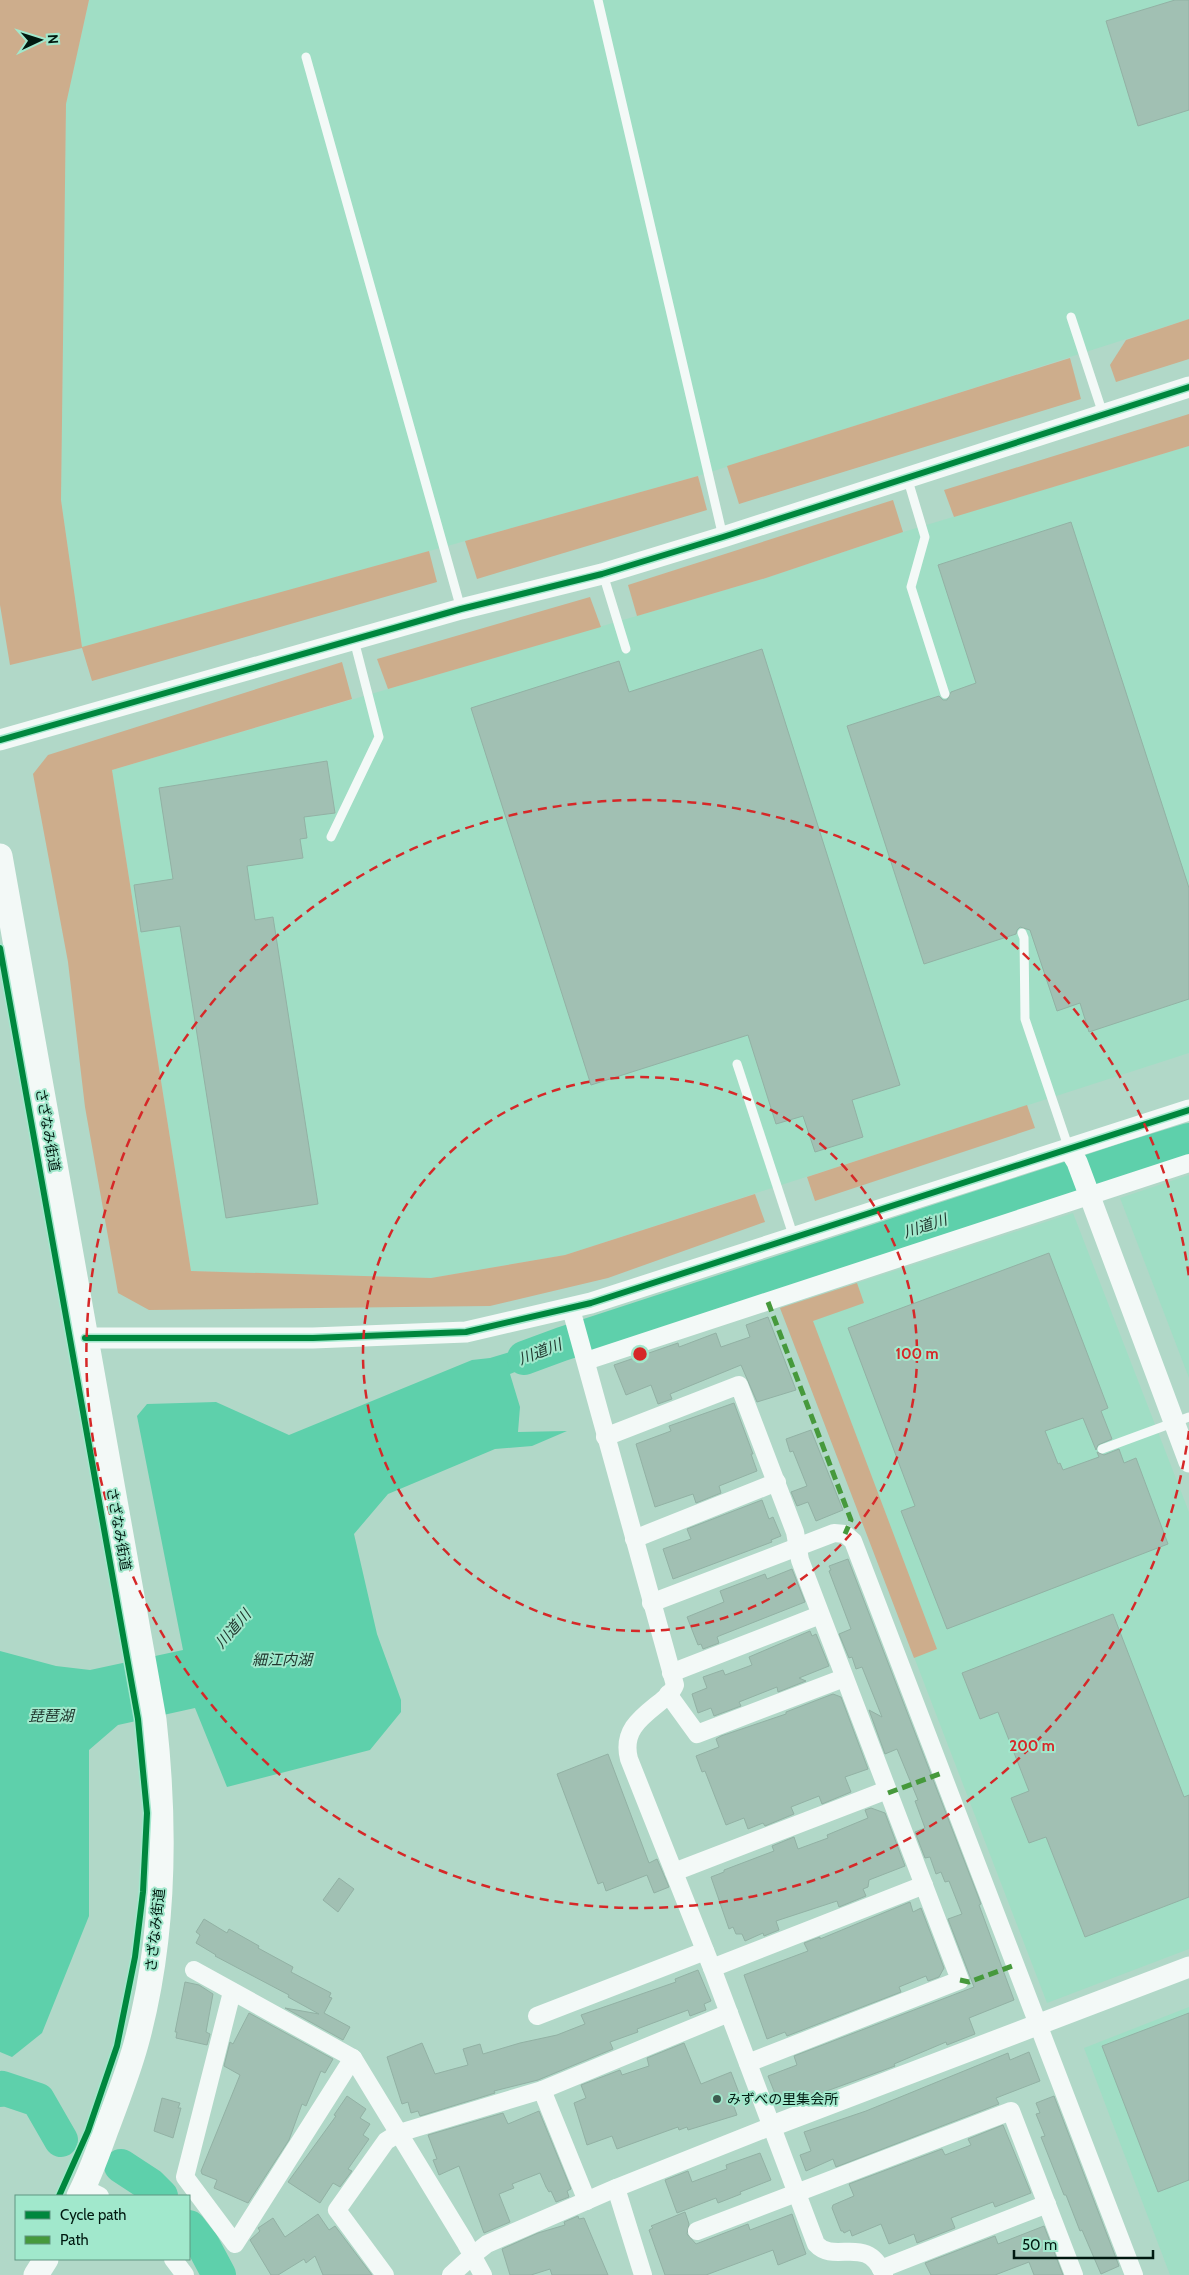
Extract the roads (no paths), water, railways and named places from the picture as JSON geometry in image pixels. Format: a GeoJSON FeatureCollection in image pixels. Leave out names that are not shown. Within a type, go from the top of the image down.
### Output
{"type":"FeatureCollection","features":[{"type":"Feature","properties":{"kind":"main road","name":"さざなみ街道"},"geometry":{"type":"LineString","coordinates":[[0,856],[154,1720],[161,1840],[156,1944],[136,2044],[87,2193]]}},
{"type":"Feature","properties":{"kind":"main road"},"geometry":{"type":"LineString","coordinates":[[36,2275],[45,2260]]}},
{"type":"Feature","properties":{"kind":"street"},"geometry":{"type":"LineString","coordinates":[[0,740],[461,609],[602,574],[723,537],[1189,386]]}},
{"type":"Feature","properties":{"kind":"street"},"geometry":{"type":"LineString","coordinates":[[85,1338],[313,1338],[466,1332],[574,1317],[794,1238],[1073,1155],[1189,1110]]}},
{"type":"Feature","properties":{"kind":"street"},"geometry":{"type":"LineString","coordinates":[[1073,1155],[1181,1419],[1189,1462]]}},
{"type":"Feature","properties":{"kind":"street"},"geometry":{"type":"LineString","coordinates":[[585,1358],[1088,1194],[1189,1163]]}},
{"type":"Feature","properties":{"kind":"street"},"geometry":{"type":"LineString","coordinates":[[574,1317],[605,1437],[675,1685],[668,1694],[633,1725],[628,1737],[629,1758],[712,1968],[816,2244],[825,2251],[866,2253],[883,2272],[1047,2204]]}},
{"type":"Feature","properties":{"kind":"street"},"geometry":{"type":"LineString","coordinates":[[605,1437],[739,1385],[795,1532],[800,1560],[820,1616],[960,1980],[748,2063]]}},
{"type":"Feature","properties":{"kind":"street"},"geometry":{"type":"LineString","coordinates":[[634,1540],[777,1482]]}},
{"type":"Feature","properties":{"kind":"street"},"geometry":{"type":"LineString","coordinates":[[651,1603],[834,1533],[845,1534],[853,1540],[1134,2275]]}},
{"type":"Feature","properties":{"kind":"street"},"geometry":{"type":"LineString","coordinates":[[671,1673],[820,1616]]}},
{"type":"Feature","properties":{"kind":"street"},"geometry":{"type":"LineString","coordinates":[[668,1694],[697,1734],[844,1678]]}},
{"type":"Feature","properties":{"kind":"street"},"geometry":{"type":"LineString","coordinates":[[674,1872],[887,1790]]}},
{"type":"Feature","properties":{"kind":"street"},"geometry":{"type":"LineString","coordinates":[[712,1968],[924,1885]]}},
{"type":"Feature","properties":{"kind":"street"},"geometry":{"type":"LineString","coordinates":[[537,2016],[705,1951]]}},
{"type":"Feature","properties":{"kind":"street"},"geometry":{"type":"LineString","coordinates":[[451,2275],[487,2244],[616,2188],[772,2126],[1189,1967]]}},
{"type":"Feature","properties":{"kind":"street"},"geometry":{"type":"LineString","coordinates":[[194,1970],[353,2058],[473,2255],[483,2275]]}},
{"type":"Feature","properties":{"kind":"street"},"geometry":{"type":"LineString","coordinates":[[232,1992],[186,2177],[235,2244],[353,2058]]}},
{"type":"Feature","properties":{"kind":"street"},"geometry":{"type":"LineString","coordinates":[[385,2275],[338,2210],[386,2141],[399,2133],[542,2090],[729,2013]]}},
{"type":"Feature","properties":{"kind":"street"},"geometry":{"type":"LineString","coordinates":[[542,2090],[587,2201]]}},
{"type":"Feature","properties":{"kind":"street"},"geometry":{"type":"LineString","coordinates":[[697,2231],[1012,2111],[1074,2275]]}},
{"type":"Feature","properties":{"kind":"street"},"geometry":{"type":"LineString","coordinates":[[616,2188],[643,2275]]}},
{"type":"Feature","properties":{"kind":"street"},"geometry":{"type":"LineString","coordinates":[[174,2260],[185,2275]]}},
{"type":"Feature","properties":{"kind":"lane"},"geometry":{"type":"LineString","coordinates":[[598,0],[723,537]]}},
{"type":"Feature","properties":{"kind":"lane"},"geometry":{"type":"LineString","coordinates":[[306,57],[461,609]]}},
{"type":"Feature","properties":{"kind":"lane"},"geometry":{"type":"LineString","coordinates":[[1071,317],[1104,414]]}},
{"type":"Feature","properties":{"kind":"lane"},"geometry":{"type":"LineString","coordinates":[[907,477],[925,537],[911,587],[945,694]]}},
{"type":"Feature","properties":{"kind":"lane"},"geometry":{"type":"LineString","coordinates":[[602,574],[626,648]]}},
{"type":"Feature","properties":{"kind":"lane"},"geometry":{"type":"LineString","coordinates":[[331,837],[379,737],[354,640]]}},
{"type":"Feature","properties":{"kind":"lane"},"geometry":{"type":"LineString","coordinates":[[1022,932],[1024,938],[1025,1019],[1073,1155]]}},
{"type":"Feature","properties":{"kind":"lane"},"geometry":{"type":"LineString","coordinates":[[737,1064],[794,1238]]}},
{"type":"Feature","properties":{"kind":"lane"},"geometry":{"type":"LineString","coordinates":[[1102,1449],[1181,1419]]}},
{"type":"Feature","properties":{"kind":"water","name":"細江内湖"},"geometry":{"type":"Polygon","coordinates":[[[563,1336],[569,1350],[510,1374],[520,1407],[518,1432],[567,1431],[532,1446],[495,1449],[388,1494],[354,1534],[377,1634],[401,1700],[401,1712],[370,1750],[227,1787],[195,1708],[118,1725],[89,1750],[89,1916],[42,2033],[12,2057],[0,2052],[0,1651],[56,1666],[90,1670],[183,1650],[137,1416],[147,1404],[216,1402],[289,1435],[472,1360],[490,1358],[563,1336]]]}},
{"type":"Feature","properties":{"kind":"waterway","name":"川道川"},"geometry":{"type":"LineString","coordinates":[[524,1358],[1189,1140]]}},
{"type":"Feature","properties":{"kind":"waterway"},"geometry":{"type":"LineString","coordinates":[[0,2090],[2,2088],[38,2100],[61,2140]]}},
{"type":"Feature","properties":{"kind":"waterway"},"geometry":{"type":"LineString","coordinates":[[121,2166],[150,2185],[160,2195]]}},
{"type":"Feature","properties":{"kind":"waterway"},"geometry":{"type":"LineString","coordinates":[[190,2228],[203,2245],[219,2275]]}},
{"type":"Feature","properties":{"kind":"place","name":"みずべの里集会所"},"geometry":{"type":"Point","coordinates":[717,2099]}},
{"type":"Feature","properties":{"kind":"water label","name":"琵琶湖"},"geometry":{"type":"Point","coordinates":[51,1716]}}]}
